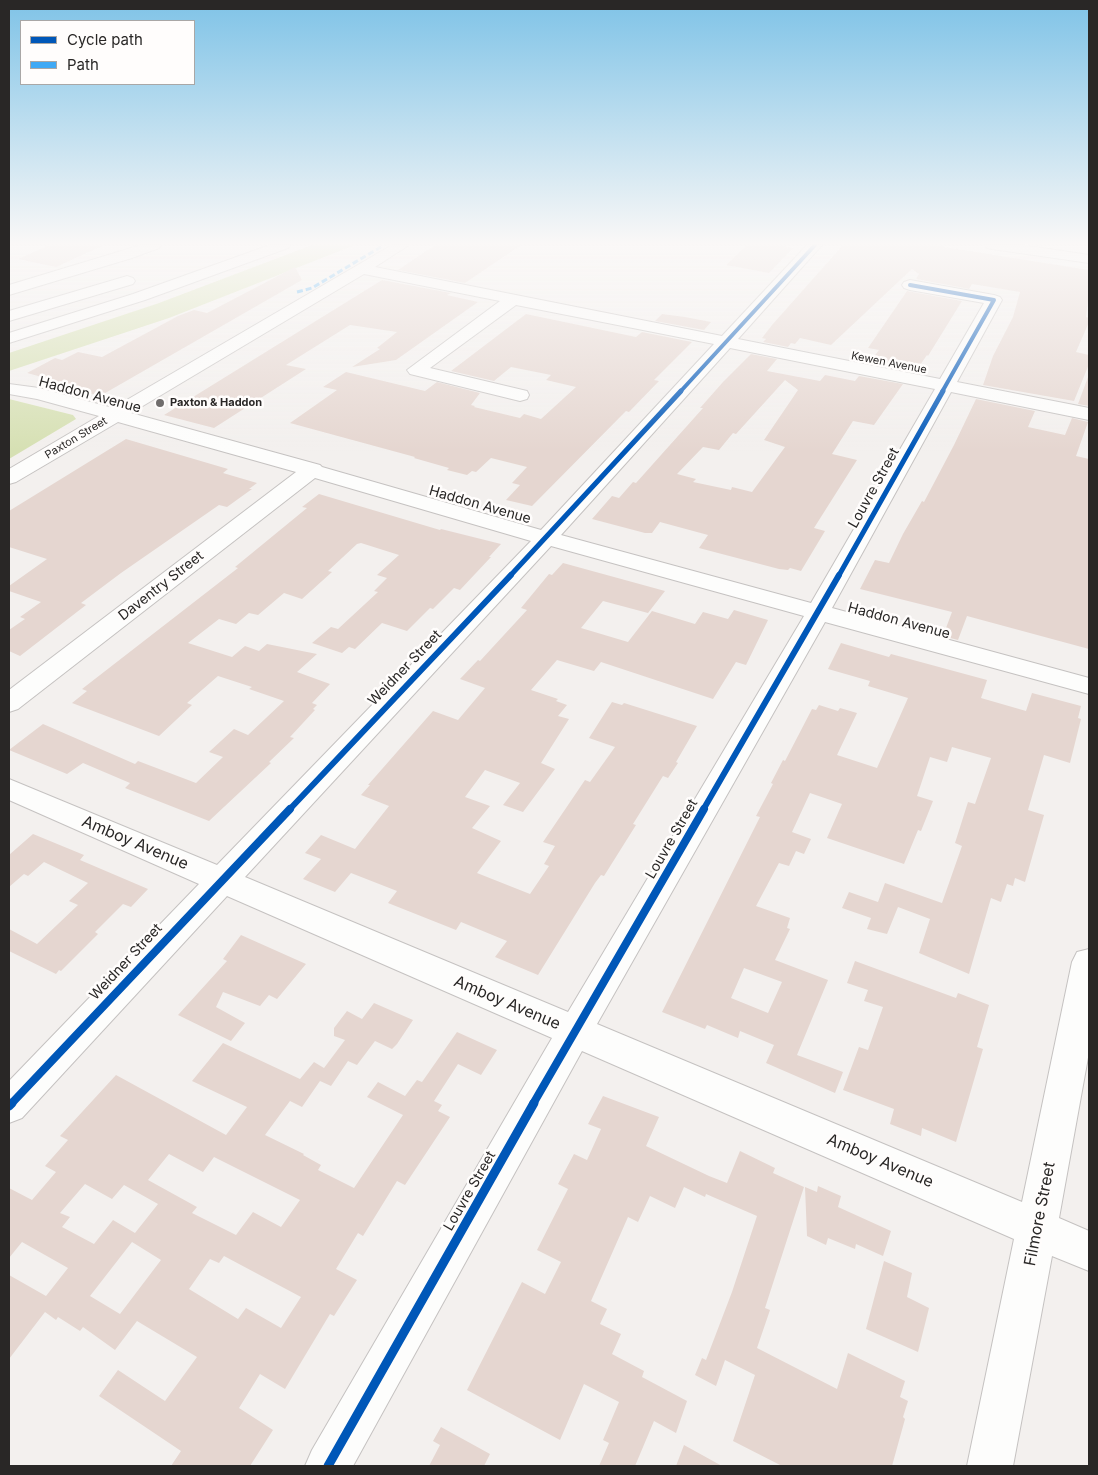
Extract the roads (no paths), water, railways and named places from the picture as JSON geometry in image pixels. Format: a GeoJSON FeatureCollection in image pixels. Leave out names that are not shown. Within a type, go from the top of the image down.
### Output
{"type":"FeatureCollection","features":[{"type":"Feature","properties":{"kind":"main road"},"geometry":{"type":"LineString","coordinates":[[9,338],[85,314]]}},
{"type":"Feature","properties":{"kind":"main road"},"geometry":{"type":"LineString","coordinates":[[9,344],[53,331],[96,314]]}},
{"type":"Feature","properties":{"kind":"main road","name":"Paxton Street"},"geometry":{"type":"LineString","coordinates":[[9,478],[285,314]]}},
{"type":"Feature","properties":{"kind":"main road"},"geometry":{"type":"LineString","coordinates":[[493,314],[416,370],[520,395]]}},
{"type":"Feature","properties":{"kind":"main road","name":"Kewen Avenue"},"geometry":{"type":"LineString","coordinates":[[583,314],[1089,414]]}},
{"type":"Feature","properties":{"kind":"main road","name":"Weidner Street"},"geometry":{"type":"LineString","coordinates":[[9,1106],[546,538],[754,314]]}},
{"type":"Feature","properties":{"kind":"main road","name":"Louvre Street"},"geometry":{"type":"LineString","coordinates":[[328,1466],[575,1032],[818,612],[986,314]]}},
{"type":"Feature","properties":{"kind":"main road","name":"Haddon Avenue"},"geometry":{"type":"LineString","coordinates":[[9,389],[39,394],[313,469],[546,538],[1089,686]]}},
{"type":"Feature","properties":{"kind":"main road","name":"Daventry Street"},"geometry":{"type":"LineString","coordinates":[[9,704],[313,469]]}},
{"type":"Feature","properties":{"kind":"main road","name":"Amboy Avenue"},"geometry":{"type":"LineString","coordinates":[[9,789],[1089,1251]]}},
{"type":"Feature","properties":{"kind":"main road","name":"Filmore Street"},"geometry":{"type":"LineString","coordinates":[[990,1466],[1089,962]]}},
{"type":"Feature","properties":{"kind":"place","name":"Paxton & Haddon"},"geometry":{"type":"Point","coordinates":[160,403]}}]}
